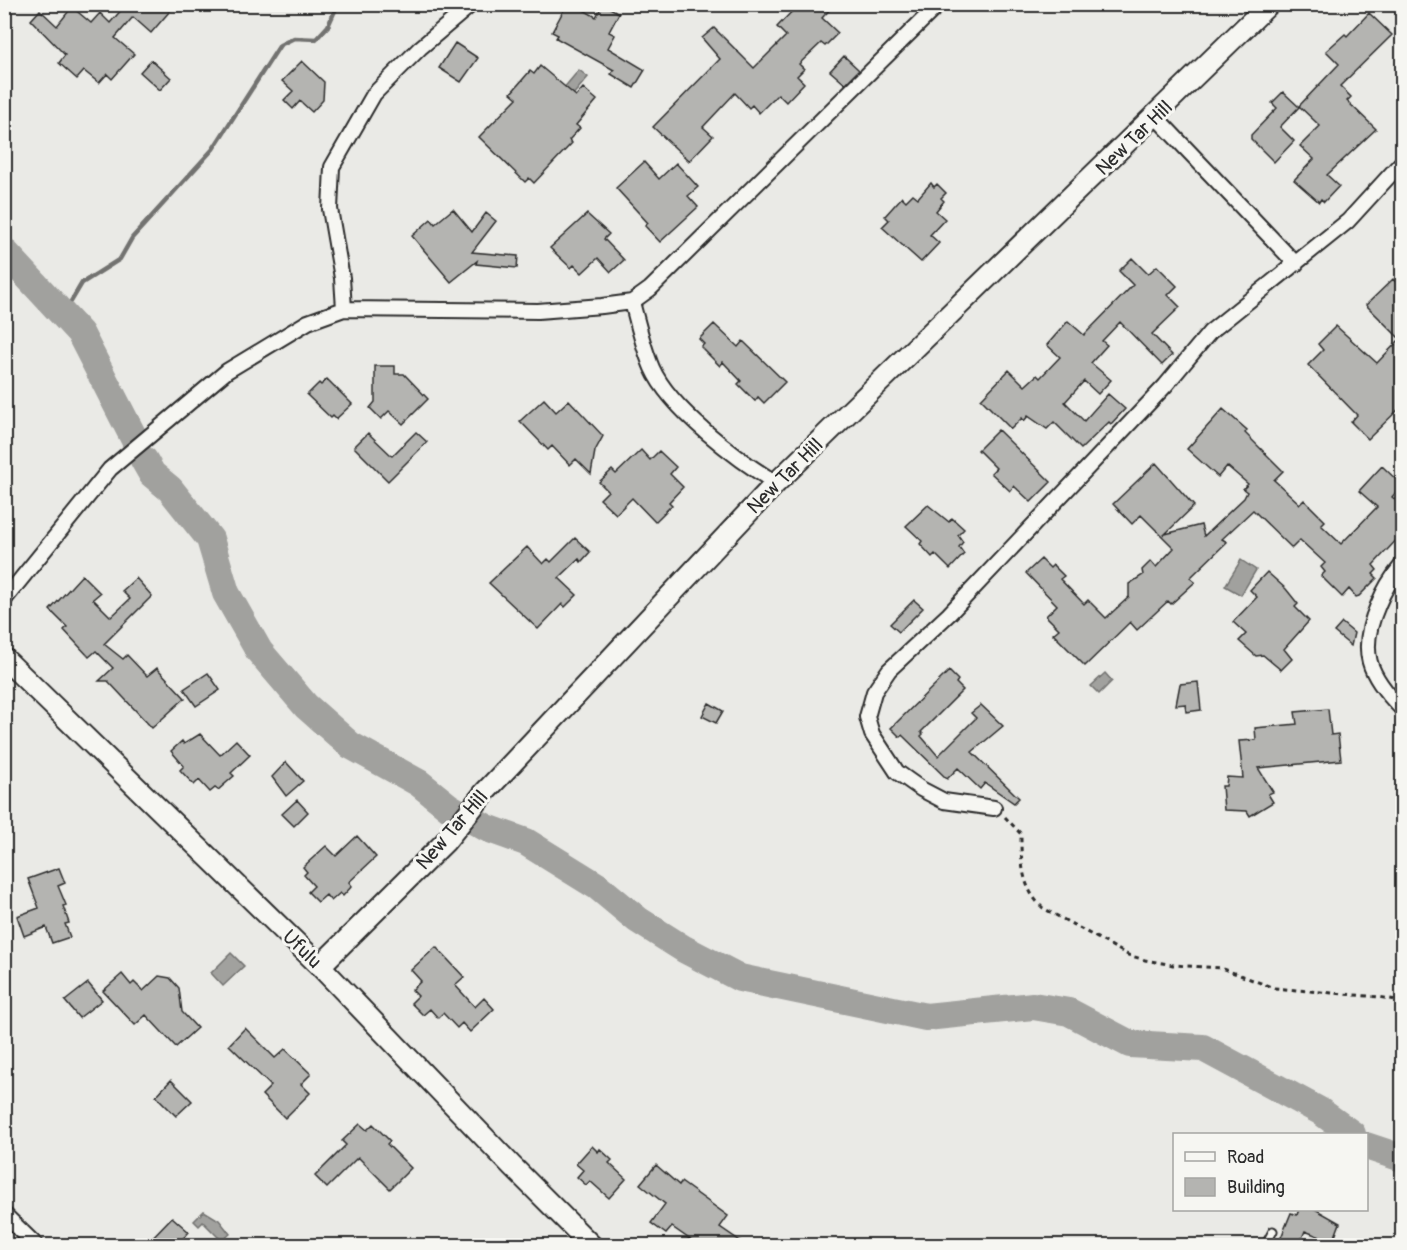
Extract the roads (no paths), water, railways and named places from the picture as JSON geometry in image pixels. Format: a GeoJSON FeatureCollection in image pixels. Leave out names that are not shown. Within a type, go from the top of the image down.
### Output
{"type":"FeatureCollection","features":[{"type":"Feature","properties":{"kind":"street"},"geometry":{"type":"LineString","coordinates":[[344,309],[342,278],[330,209],[332,167],[374,94],[420,48],[472,4]]}},
{"type":"Feature","properties":{"kind":"street"},"geometry":{"type":"LineString","coordinates":[[4,600],[111,469],[130,451],[227,371],[308,322],[344,309],[538,311],[632,302],[650,289],[939,4]]}},
{"type":"Feature","properties":{"kind":"street","name":"New Tar Hill"},"geometry":{"type":"LineString","coordinates":[[320,966],[445,842],[485,792],[776,483],[1156,117],[1269,4]]}},
{"type":"Feature","properties":{"kind":"street"},"geometry":{"type":"LineString","coordinates":[[1156,117],[1296,264]]}},
{"type":"Feature","properties":{"kind":"street"},"geometry":{"type":"LineString","coordinates":[[994,808],[944,801],[921,789],[897,771],[872,734],[867,717],[874,692],[889,670],[949,614],[1165,386],[1216,326],[1348,220],[1402,162]]}},
{"type":"Feature","properties":{"kind":"street"},"geometry":{"type":"LineString","coordinates":[[632,302],[652,369],[667,393],[744,464],[776,483]]}},
{"type":"Feature","properties":{"kind":"street"},"geometry":{"type":"LineString","coordinates":[[1402,565],[1383,592],[1371,621],[1367,649],[1370,665],[1383,689],[1402,709]]}},
{"type":"Feature","properties":{"kind":"street","name":"Ufulu"},"geometry":{"type":"LineString","coordinates":[[4,658],[320,966],[512,1166],[592,1245]]}},
{"type":"Feature","properties":{"kind":"street"},"geometry":{"type":"LineString","coordinates":[[4,1214],[37,1245]]}},
{"type":"Feature","properties":{"kind":"lane"},"geometry":{"type":"LineString","coordinates":[[1265,1245],[1273,1231]]}},
{"type":"Feature","properties":{"kind":"waterway"},"geometry":{"type":"LineString","coordinates":[[63,315],[82,283],[120,259],[132,238],[213,149],[280,45],[294,38],[316,39],[328,26],[338,4]]}},
{"type":"Feature","properties":{"kind":"waterway"},"geometry":{"type":"LineString","coordinates":[[4,251],[80,333],[137,444]]}},
{"type":"Feature","properties":{"kind":"waterway"},"geometry":{"type":"LineString","coordinates":[[144,460],[152,474],[170,489],[210,539],[226,593],[259,651],[306,706],[350,745],[419,783],[449,807],[487,828],[526,842],[597,886],[638,920],[684,949],[740,978],[926,1017],[1033,1006],[1069,1012],[1130,1044],[1203,1048],[1320,1111],[1351,1133]]}},
{"type":"Feature","properties":{"kind":"waterway"},"geometry":{"type":"LineString","coordinates":[[1368,1147],[1402,1158]]}}]}
